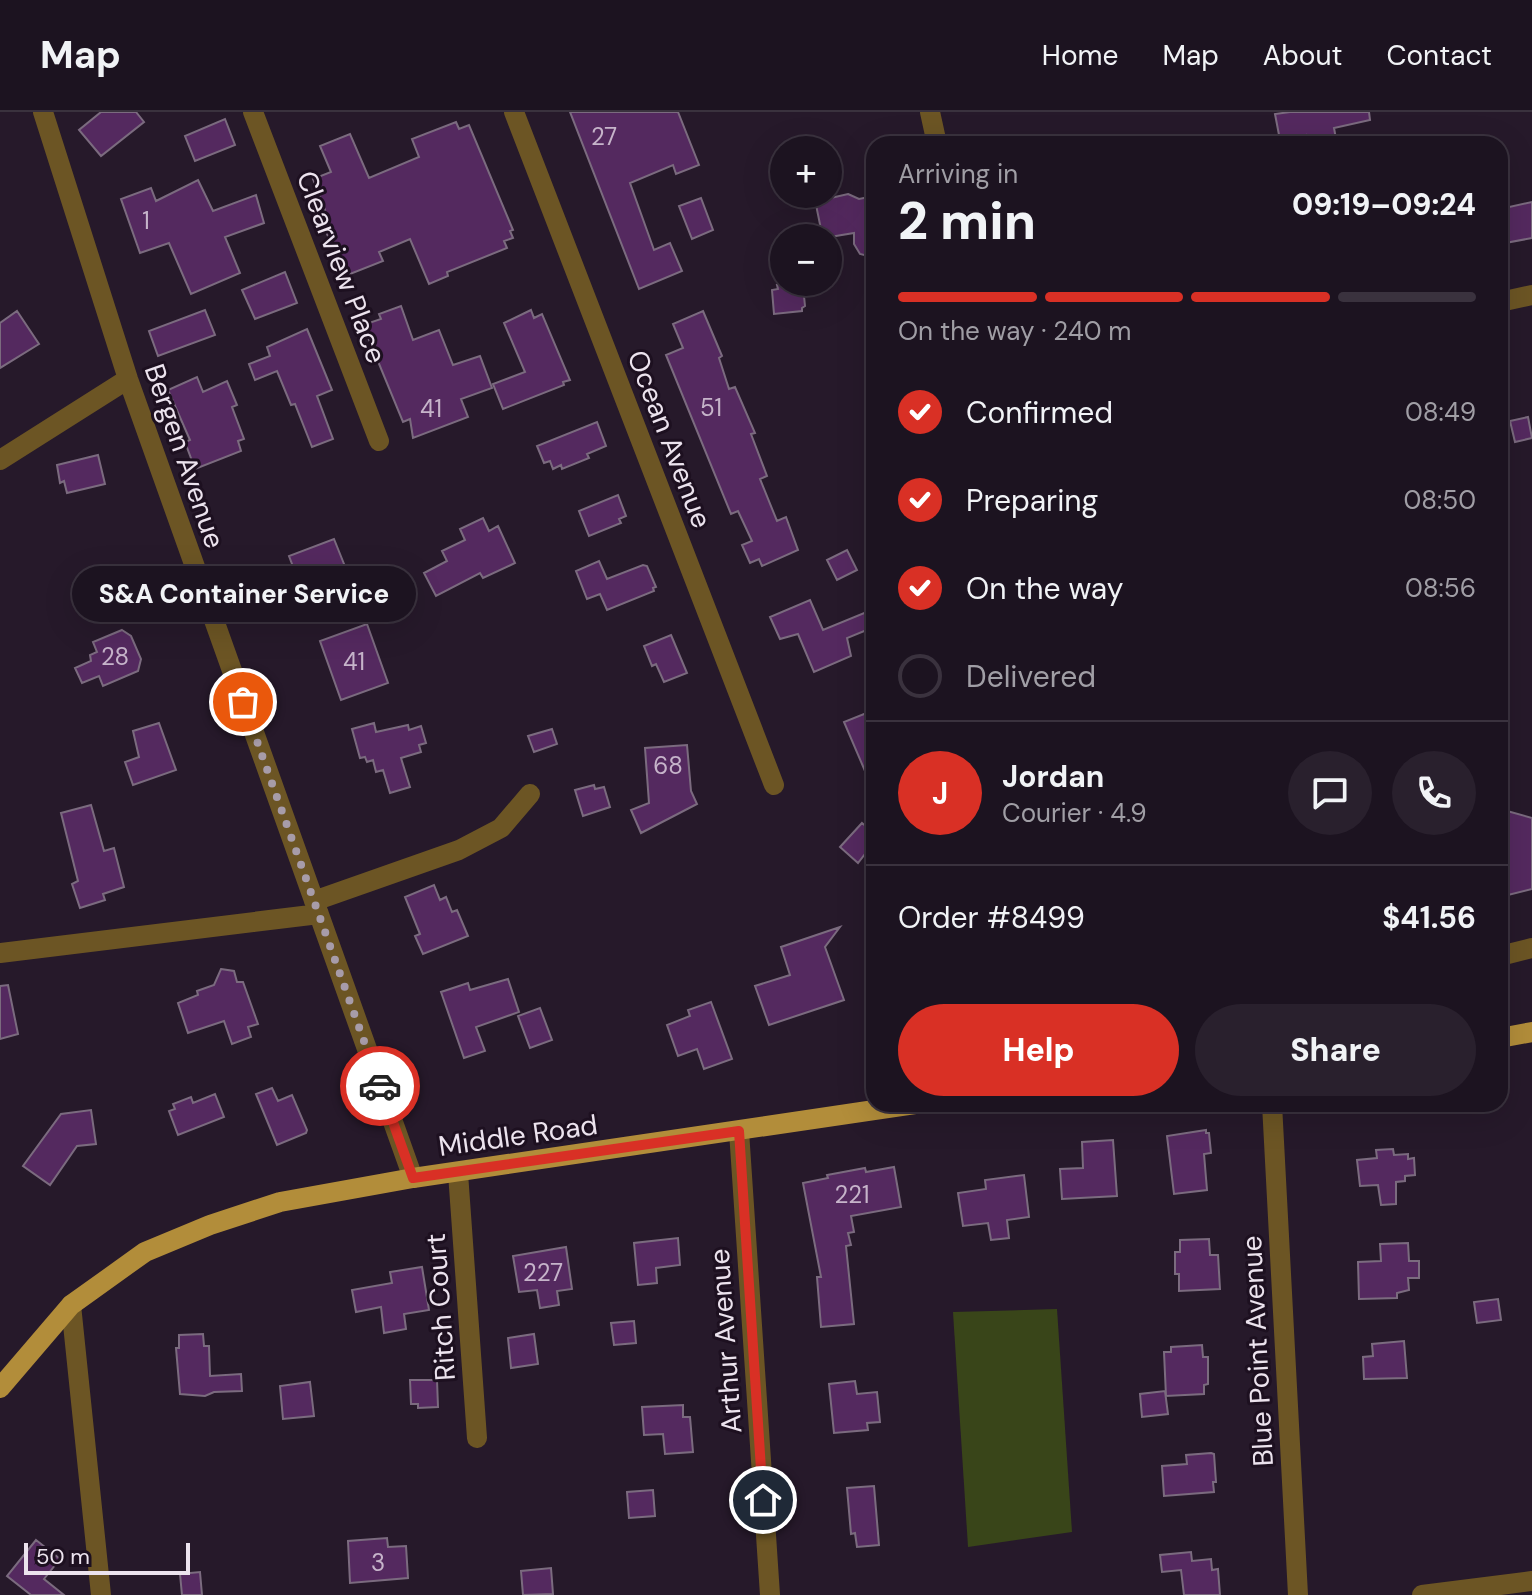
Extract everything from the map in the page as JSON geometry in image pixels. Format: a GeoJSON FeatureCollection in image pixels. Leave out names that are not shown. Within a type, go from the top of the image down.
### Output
{"type":"FeatureCollection","features":[{"type":"Feature","properties":{"kind":"main road"},"geometry":{"type":"LineString","coordinates":[[1508,1036],[1532,1032]]}},
{"type":"Feature","properties":{"kind":"main road","name":"Middle Road"},"geometry":{"type":"LineString","coordinates":[[0,1388],[71,1305],[145,1252],[210,1225],[280,1202],[413,1178],[866,1112]]}},
{"type":"Feature","properties":{"kind":"street","name":"Bergen Avenue"},"geometry":{"type":"LineString","coordinates":[[43,112],[128,379],[413,1178]]}},
{"type":"Feature","properties":{"kind":"street","name":"Clearview Place"},"geometry":{"type":"LineString","coordinates":[[253,112],[379,441]]}},
{"type":"Feature","properties":{"kind":"street","name":"Ocean Avenue"},"geometry":{"type":"LineString","coordinates":[[514,112],[774,785]]}},
{"type":"Feature","properties":{"kind":"street"},"geometry":{"type":"LineString","coordinates":[[937,113],[937,136]]}},
{"type":"Feature","properties":{"kind":"street"},"geometry":{"type":"LineString","coordinates":[[1508,300],[1532,295]]}},
{"type":"Feature","properties":{"kind":"street"},"geometry":{"type":"LineString","coordinates":[[0,460],[128,379]]}},
{"type":"Feature","properties":{"kind":"street"},"geometry":{"type":"LineString","coordinates":[[0,953],[316,908],[459,850],[501,828],[530,794]]}},
{"type":"Feature","properties":{"kind":"street"},"geometry":{"type":"LineString","coordinates":[[1508,954],[1532,948]]}},
{"type":"Feature","properties":{"kind":"street","name":"Blue Point Avenue"},"geometry":{"type":"LineString","coordinates":[[1272,1112],[1298,1595]]}},
{"type":"Feature","properties":{"kind":"street","name":"Arthur Avenue"},"geometry":{"type":"LineString","coordinates":[[739,1131],[770,1595]]}},
{"type":"Feature","properties":{"kind":"street","name":"Ritch Court"},"geometry":{"type":"LineString","coordinates":[[458,1173],[477,1438]]}},
{"type":"Feature","properties":{"kind":"street"},"geometry":{"type":"LineString","coordinates":[[71,1305],[101,1595]]}},
{"type":"Feature","properties":{"kind":"street"},"geometry":{"type":"LineString","coordinates":[[1422,1595],[1532,1581]]}},
{"type":"Feature","properties":{"kind":"green space"},"geometry":{"type":"Polygon","coordinates":[[[1057,1309],[1072,1532],[968,1547],[953,1312],[1057,1309]]]}},
{"type":"Feature","properties":{"kind":"building"},"geometry":{"type":"Polygon","coordinates":[[[101,112],[136,112],[144,122],[101,156],[79,130],[101,112]]]}},
{"type":"Feature","properties":{"kind":"building"},"geometry":{"type":"Polygon","coordinates":[[[570,112],[678,112],[699,165],[676,174],[673,165],[630,183],[654,250],[670,243],[682,271],[639,289],[570,112]]]}},
{"type":"Feature","properties":{"kind":"building"},"geometry":{"type":"Polygon","coordinates":[[[1369,112],[1370,120],[1334,128],[1336,136],[1279,136],[1275,114],[1369,112]]]}},
{"type":"Feature","properties":{"kind":"building"},"geometry":{"type":"Polygon","coordinates":[[[225,119],[235,145],[195,161],[185,136],[225,119]]]}},
{"type":"Feature","properties":{"kind":"building"},"geometry":{"type":"Polygon","coordinates":[[[456,122],[459,129],[469,125],[513,230],[510,231],[513,238],[504,241],[507,248],[447,272],[448,276],[429,284],[410,239],[379,252],[383,261],[345,276],[318,213],[325,210],[313,179],[331,172],[320,146],[350,134],[369,178],[419,157],[412,139],[456,122]]]}},
{"type":"Feature","properties":{"kind":"building"},"geometry":{"type":"Polygon","coordinates":[[[198,180],[213,211],[256,195],[264,223],[225,237],[240,273],[191,294],[169,243],[140,253],[121,199],[151,188],[156,201],[198,180]]]}},
{"type":"Feature","properties":{"kind":"building"},"geometry":{"type":"Polygon","coordinates":[[[848,194],[859,199],[866,198],[866,256],[860,254],[854,244],[854,233],[842,235],[842,224],[820,224],[817,208],[842,208],[842,195],[848,194]]]}},
{"type":"Feature","properties":{"kind":"building"},"geometry":{"type":"Polygon","coordinates":[[[701,198],[713,230],[692,239],[679,206],[701,198]]]}},
{"type":"Feature","properties":{"kind":"building"},"geometry":{"type":"Polygon","coordinates":[[[1532,202],[1532,238],[1508,242],[1508,207],[1532,202]]]}},
{"type":"Feature","properties":{"kind":"building"},"geometry":{"type":"Polygon","coordinates":[[[285,272],[297,303],[255,319],[242,290],[285,272]]]}},
{"type":"Feature","properties":{"kind":"building"},"geometry":{"type":"Polygon","coordinates":[[[772,296],[804,296],[802,311],[774,314],[772,296]]]}},
{"type":"Feature","properties":{"kind":"building"},"geometry":{"type":"Polygon","coordinates":[[[401,306],[413,340],[439,330],[453,365],[480,356],[492,388],[461,399],[468,417],[413,438],[410,419],[403,422],[363,325],[381,319],[379,314],[401,306]]]}},
{"type":"Feature","properties":{"kind":"building"},"geometry":{"type":"Polygon","coordinates":[[[205,310],[215,335],[158,356],[149,331],[205,310]]]}},
{"type":"Feature","properties":{"kind":"building"},"geometry":{"type":"Polygon","coordinates":[[[531,310],[534,318],[542,314],[570,380],[503,409],[493,384],[525,372],[504,323],[531,310]]]}},
{"type":"Feature","properties":{"kind":"building"},"geometry":{"type":"Polygon","coordinates":[[[17,311],[39,344],[0,368],[0,323],[17,311]]]}},
{"type":"Feature","properties":{"kind":"building"},"geometry":{"type":"Polygon","coordinates":[[[703,311],[722,356],[719,358],[729,389],[735,387],[755,433],[751,434],[767,476],[760,479],[777,521],[786,517],[798,550],[762,566],[759,559],[750,563],[742,545],[752,541],[738,511],[731,514],[666,355],[683,348],[673,324],[703,311]]]}},
{"type":"Feature","properties":{"kind":"building"},"geometry":{"type":"Polygon","coordinates":[[[307,329],[332,390],[317,396],[333,439],[312,447],[295,404],[291,405],[277,371],[255,380],[249,364],[270,356],[267,347],[307,329]]]}},
{"type":"Feature","properties":{"kind":"building"},"geometry":{"type":"Polygon","coordinates":[[[197,377],[203,392],[227,381],[237,405],[232,407],[244,439],[238,441],[241,451],[195,469],[185,442],[190,440],[168,390],[197,377]]]}},
{"type":"Feature","properties":{"kind":"building"},"geometry":{"type":"Polygon","coordinates":[[[1528,417],[1532,438],[1515,442],[1510,421],[1528,417]]]}},
{"type":"Feature","properties":{"kind":"building"},"geometry":{"type":"Polygon","coordinates":[[[597,422],[606,446],[587,454],[589,458],[562,469],[561,465],[553,469],[550,461],[544,463],[537,446],[597,422]]]}},
{"type":"Feature","properties":{"kind":"building"},"geometry":{"type":"Polygon","coordinates":[[[98,455],[105,484],[67,493],[64,481],[60,483],[57,465],[98,455]]]}},
{"type":"Feature","properties":{"kind":"building"},"geometry":{"type":"Polygon","coordinates":[[[618,495],[626,516],[619,519],[621,523],[589,536],[579,511],[618,495]]]}},
{"type":"Feature","properties":{"kind":"building"},"geometry":{"type":"Polygon","coordinates":[[[483,518],[489,531],[498,526],[515,563],[483,578],[480,573],[436,596],[424,573],[447,561],[442,551],[465,540],[460,529],[483,518]]]}},
{"type":"Feature","properties":{"kind":"building"},"geometry":{"type":"Polygon","coordinates":[[[334,539],[348,574],[338,578],[341,586],[305,598],[289,556],[334,539]]]}},
{"type":"Feature","properties":{"kind":"building"},"geometry":{"type":"Polygon","coordinates":[[[847,550],[857,570],[837,580],[827,560],[847,550]]]}},
{"type":"Feature","properties":{"kind":"building"},"geometry":{"type":"Polygon","coordinates":[[[599,561],[607,579],[647,566],[656,587],[654,591],[607,610],[600,594],[587,599],[576,571],[599,561]]]}},
{"type":"Feature","properties":{"kind":"building"},"geometry":{"type":"Polygon","coordinates":[[[810,600],[823,630],[866,612],[866,630],[847,638],[851,656],[814,672],[798,634],[780,639],[770,617],[810,600]]]}},
{"type":"Feature","properties":{"kind":"building"},"geometry":{"type":"Polygon","coordinates":[[[367,624],[388,683],[341,700],[320,641],[367,624]]]}},
{"type":"Feature","properties":{"kind":"building"},"geometry":{"type":"Polygon","coordinates":[[[122,630],[131,636],[141,659],[138,671],[103,686],[99,676],[82,683],[75,668],[91,661],[90,655],[97,652],[93,642],[122,630]]]}},
{"type":"Feature","properties":{"kind":"building"},"geometry":{"type":"Polygon","coordinates":[[[671,635],[687,673],[664,682],[656,664],[652,666],[644,646],[671,635]]]}},
{"type":"Feature","properties":{"kind":"building"},"geometry":{"type":"Polygon","coordinates":[[[866,713],[866,773],[844,722],[866,713]]]}},
{"type":"Feature","properties":{"kind":"building"},"geometry":{"type":"Polygon","coordinates":[[[159,723],[176,770],[133,785],[125,762],[139,757],[133,731],[159,723]]]}},
{"type":"Feature","properties":{"kind":"building"},"geometry":{"type":"Polygon","coordinates":[[[374,723],[376,732],[408,725],[409,730],[421,726],[426,743],[419,745],[421,752],[401,758],[410,787],[390,793],[383,770],[376,772],[373,760],[367,762],[365,757],[360,758],[352,729],[374,723]]]}},
{"type":"Feature","properties":{"kind":"building"},"geometry":{"type":"Polygon","coordinates":[[[552,729],[557,744],[534,752],[528,736],[552,729]]]}},
{"type":"Feature","properties":{"kind":"building"},"geometry":{"type":"Polygon","coordinates":[[[687,745],[691,791],[697,804],[641,833],[631,810],[649,803],[645,748],[687,745]]]}},
{"type":"Feature","properties":{"kind":"building"},"geometry":{"type":"Polygon","coordinates":[[[594,785],[595,789],[604,787],[610,807],[583,816],[575,790],[594,785]]]}},
{"type":"Feature","properties":{"kind":"building"},"geometry":{"type":"Polygon","coordinates":[[[91,805],[104,851],[114,848],[124,887],[103,894],[105,900],[80,908],[72,884],[78,881],[61,813],[91,805]]]}},
{"type":"Feature","properties":{"kind":"building"},"geometry":{"type":"Polygon","coordinates":[[[1508,811],[1532,818],[1532,889],[1508,895],[1508,811]]]}},
{"type":"Feature","properties":{"kind":"building"},"geometry":{"type":"Polygon","coordinates":[[[862,823],[866,826],[866,855],[858,863],[840,847],[862,823]]]}},
{"type":"Feature","properties":{"kind":"building"},"geometry":{"type":"Polygon","coordinates":[[[434,885],[440,900],[446,897],[452,912],[457,910],[468,936],[423,954],[415,936],[420,934],[405,897],[434,885]]]}},
{"type":"Feature","properties":{"kind":"building"},"geometry":{"type":"Polygon","coordinates":[[[840,927],[825,947],[844,1000],[769,1025],[755,986],[790,975],[781,947],[840,927]]]}},
{"type":"Feature","properties":{"kind":"building"},"geometry":{"type":"Polygon","coordinates":[[[221,969],[234,971],[237,982],[243,982],[258,1024],[248,1027],[251,1037],[232,1044],[224,1021],[188,1033],[178,1003],[214,985],[221,969]]]}},
{"type":"Feature","properties":{"kind":"building"},"geometry":{"type":"Polygon","coordinates":[[[508,979],[519,1012],[476,1027],[485,1051],[464,1058],[441,992],[468,983],[470,990],[508,979]]]}},
{"type":"Feature","properties":{"kind":"building"},"geometry":{"type":"Polygon","coordinates":[[[8,985],[18,1034],[0,1039],[0,986],[8,985]]]}},
{"type":"Feature","properties":{"kind":"building"},"geometry":{"type":"Polygon","coordinates":[[[711,1002],[732,1059],[704,1069],[697,1049],[678,1056],[667,1025],[690,1016],[688,1010],[711,1002]]]}},
{"type":"Feature","properties":{"kind":"building"},"geometry":{"type":"Polygon","coordinates":[[[540,1008],[552,1040],[530,1048],[518,1016],[540,1008]]]}},
{"type":"Feature","properties":{"kind":"building"},"geometry":{"type":"Polygon","coordinates":[[[272,1088],[278,1101],[292,1095],[307,1130],[277,1145],[256,1094],[272,1088]]]}},
{"type":"Feature","properties":{"kind":"building"},"geometry":{"type":"Polygon","coordinates":[[[215,1094],[224,1117],[178,1135],[169,1111],[175,1109],[173,1104],[191,1097],[193,1103],[215,1094]]]}},
{"type":"Feature","properties":{"kind":"building"},"geometry":{"type":"Polygon","coordinates":[[[91,1110],[96,1144],[77,1146],[50,1185],[23,1166],[61,1114],[91,1110]]]}},
{"type":"Feature","properties":{"kind":"building"},"geometry":{"type":"Polygon","coordinates":[[[1206,1130],[1211,1153],[1204,1154],[1207,1190],[1174,1194],[1167,1136],[1206,1130]]]}},
{"type":"Feature","properties":{"kind":"building"},"geometry":{"type":"Polygon","coordinates":[[[1113,1140],[1117,1196],[1062,1199],[1060,1169],[1083,1168],[1082,1142],[1113,1140]]]}},
{"type":"Feature","properties":{"kind":"building"},"geometry":{"type":"Polygon","coordinates":[[[1393,1149],[1394,1155],[1408,1154],[1408,1159],[1414,1158],[1415,1175],[1405,1176],[1405,1181],[1396,1182],[1396,1204],[1381,1205],[1378,1185],[1360,1186],[1357,1160],[1377,1158],[1376,1150],[1393,1149]]]}},
{"type":"Feature","properties":{"kind":"building"},"geometry":{"type":"Polygon","coordinates":[[[894,1167],[901,1207],[851,1216],[854,1232],[848,1233],[851,1245],[846,1246],[854,1324],[821,1327],[817,1277],[821,1277],[803,1183],[865,1168],[866,1172],[894,1167]]]}},
{"type":"Feature","properties":{"kind":"building"},"geometry":{"type":"Polygon","coordinates":[[[1024,1175],[1029,1217],[1007,1220],[1009,1238],[991,1240],[988,1223],[963,1226],[958,1193],[986,1189],[985,1180],[1024,1175]]]}},
{"type":"Feature","properties":{"kind":"building"},"geometry":{"type":"Polygon","coordinates":[[[678,1238],[680,1265],[656,1268],[657,1283],[638,1285],[634,1243],[678,1238]]]}},
{"type":"Feature","properties":{"kind":"building"},"geometry":{"type":"Polygon","coordinates":[[[1209,1239],[1210,1255],[1218,1255],[1220,1289],[1179,1291],[1175,1252],[1180,1252],[1180,1240],[1209,1239]]]}},
{"type":"Feature","properties":{"kind":"building"},"geometry":{"type":"Polygon","coordinates":[[[1408,1243],[1409,1261],[1419,1261],[1419,1278],[1408,1278],[1409,1290],[1397,1293],[1397,1298],[1359,1299],[1358,1262],[1381,1261],[1380,1244],[1408,1243]]]}},
{"type":"Feature","properties":{"kind":"building"},"geometry":{"type":"Polygon","coordinates":[[[566,1247],[572,1289],[557,1291],[559,1305],[540,1308],[537,1290],[519,1292],[513,1256],[566,1247]]]}},
{"type":"Feature","properties":{"kind":"building"},"geometry":{"type":"Polygon","coordinates":[[[422,1267],[429,1310],[404,1314],[406,1329],[384,1333],[381,1307],[356,1312],[352,1290],[392,1283],[390,1272],[422,1267]]]}},
{"type":"Feature","properties":{"kind":"building"},"geometry":{"type":"Polygon","coordinates":[[[1498,1299],[1501,1320],[1477,1323],[1474,1302],[1498,1299]]]}},
{"type":"Feature","properties":{"kind":"building"},"geometry":{"type":"Polygon","coordinates":[[[634,1321],[636,1343],[614,1345],[611,1323],[634,1321]]]}},
{"type":"Feature","properties":{"kind":"building"},"geometry":{"type":"Polygon","coordinates":[[[203,1334],[204,1346],[209,1346],[210,1376],[241,1374],[242,1391],[214,1392],[205,1396],[180,1394],[176,1348],[179,1348],[179,1335],[203,1334]]]}},
{"type":"Feature","properties":{"kind":"building"},"geometry":{"type":"Polygon","coordinates":[[[534,1334],[538,1364],[511,1368],[508,1338],[534,1334]]]}},
{"type":"Feature","properties":{"kind":"building"},"geometry":{"type":"Polygon","coordinates":[[[1404,1341],[1407,1378],[1364,1379],[1363,1357],[1373,1356],[1372,1344],[1404,1341]]]}},
{"type":"Feature","properties":{"kind":"building"},"geometry":{"type":"Polygon","coordinates":[[[1202,1345],[1203,1357],[1208,1357],[1208,1384],[1204,1385],[1204,1394],[1166,1396],[1164,1352],[1171,1352],[1171,1347],[1202,1345]]]}},
{"type":"Feature","properties":{"kind":"building"},"geometry":{"type":"Polygon","coordinates":[[[410,1380],[437,1380],[438,1407],[418,1408],[418,1404],[411,1404],[410,1380]]]}},
{"type":"Feature","properties":{"kind":"building"},"geometry":{"type":"Polygon","coordinates":[[[855,1381],[857,1394],[877,1392],[880,1422],[867,1423],[868,1430],[834,1433],[829,1384],[855,1381]]]}},
{"type":"Feature","properties":{"kind":"building"},"geometry":{"type":"Polygon","coordinates":[[[310,1382],[314,1416],[283,1419],[280,1386],[310,1382]]]}},
{"type":"Feature","properties":{"kind":"building"},"geometry":{"type":"Polygon","coordinates":[[[1165,1391],[1168,1414],[1142,1417],[1140,1394],[1165,1391]]]}},
{"type":"Feature","properties":{"kind":"building"},"geometry":{"type":"Polygon","coordinates":[[[683,1405],[683,1417],[690,1417],[693,1452],[665,1454],[663,1434],[644,1435],[642,1407],[683,1405]]]}},
{"type":"Feature","properties":{"kind":"building"},"geometry":{"type":"Polygon","coordinates":[[[1214,1454],[1214,1492],[1164,1496],[1162,1466],[1187,1464],[1186,1455],[1214,1454]]]}},
{"type":"Feature","properties":{"kind":"building"},"geometry":{"type":"Polygon","coordinates":[[[874,1486],[879,1545],[857,1547],[855,1533],[851,1534],[847,1488],[874,1486]]]}},
{"type":"Feature","properties":{"kind":"building"},"geometry":{"type":"Polygon","coordinates":[[[653,1490],[655,1516],[629,1518],[627,1492],[653,1490]]]}},
{"type":"Feature","properties":{"kind":"building"},"geometry":{"type":"Polygon","coordinates":[[[387,1538],[388,1547],[406,1546],[408,1578],[350,1583],[348,1541],[387,1538]]]}},
{"type":"Feature","properties":{"kind":"building"},"geometry":{"type":"Polygon","coordinates":[[[36,1540],[60,1559],[44,1579],[64,1595],[31,1595],[7,1576],[36,1540]]]}},
{"type":"Feature","properties":{"kind":"building"},"geometry":{"type":"Polygon","coordinates":[[[1191,1552],[1192,1561],[1211,1559],[1212,1570],[1218,1569],[1220,1595],[1184,1595],[1181,1570],[1162,1572],[1160,1555],[1191,1552]]]}},
{"type":"Feature","properties":{"kind":"building"},"geometry":{"type":"Polygon","coordinates":[[[551,1568],[553,1594],[523,1595],[521,1571],[551,1568]]]}},
{"type":"Feature","properties":{"kind":"building"},"geometry":{"type":"Polygon","coordinates":[[[200,1572],[202,1595],[182,1595],[180,1574],[200,1572]]]}},
{"type":"Feature","properties":{"kind":"way so far"},"geometry":{"type":"LineString","coordinates":[[243,702],[380,1086]]}},
{"type":"Feature","properties":{"kind":"place","name":"S&A Container Service"},"geometry":{"type":"Point","coordinates":[243,702]}},
{"type":"Feature","properties":{"kind":"route"},"geometry":{"type":"LineString","coordinates":[[380,1086],[413,1178],[739,1131],[763,1500]]}}]}
